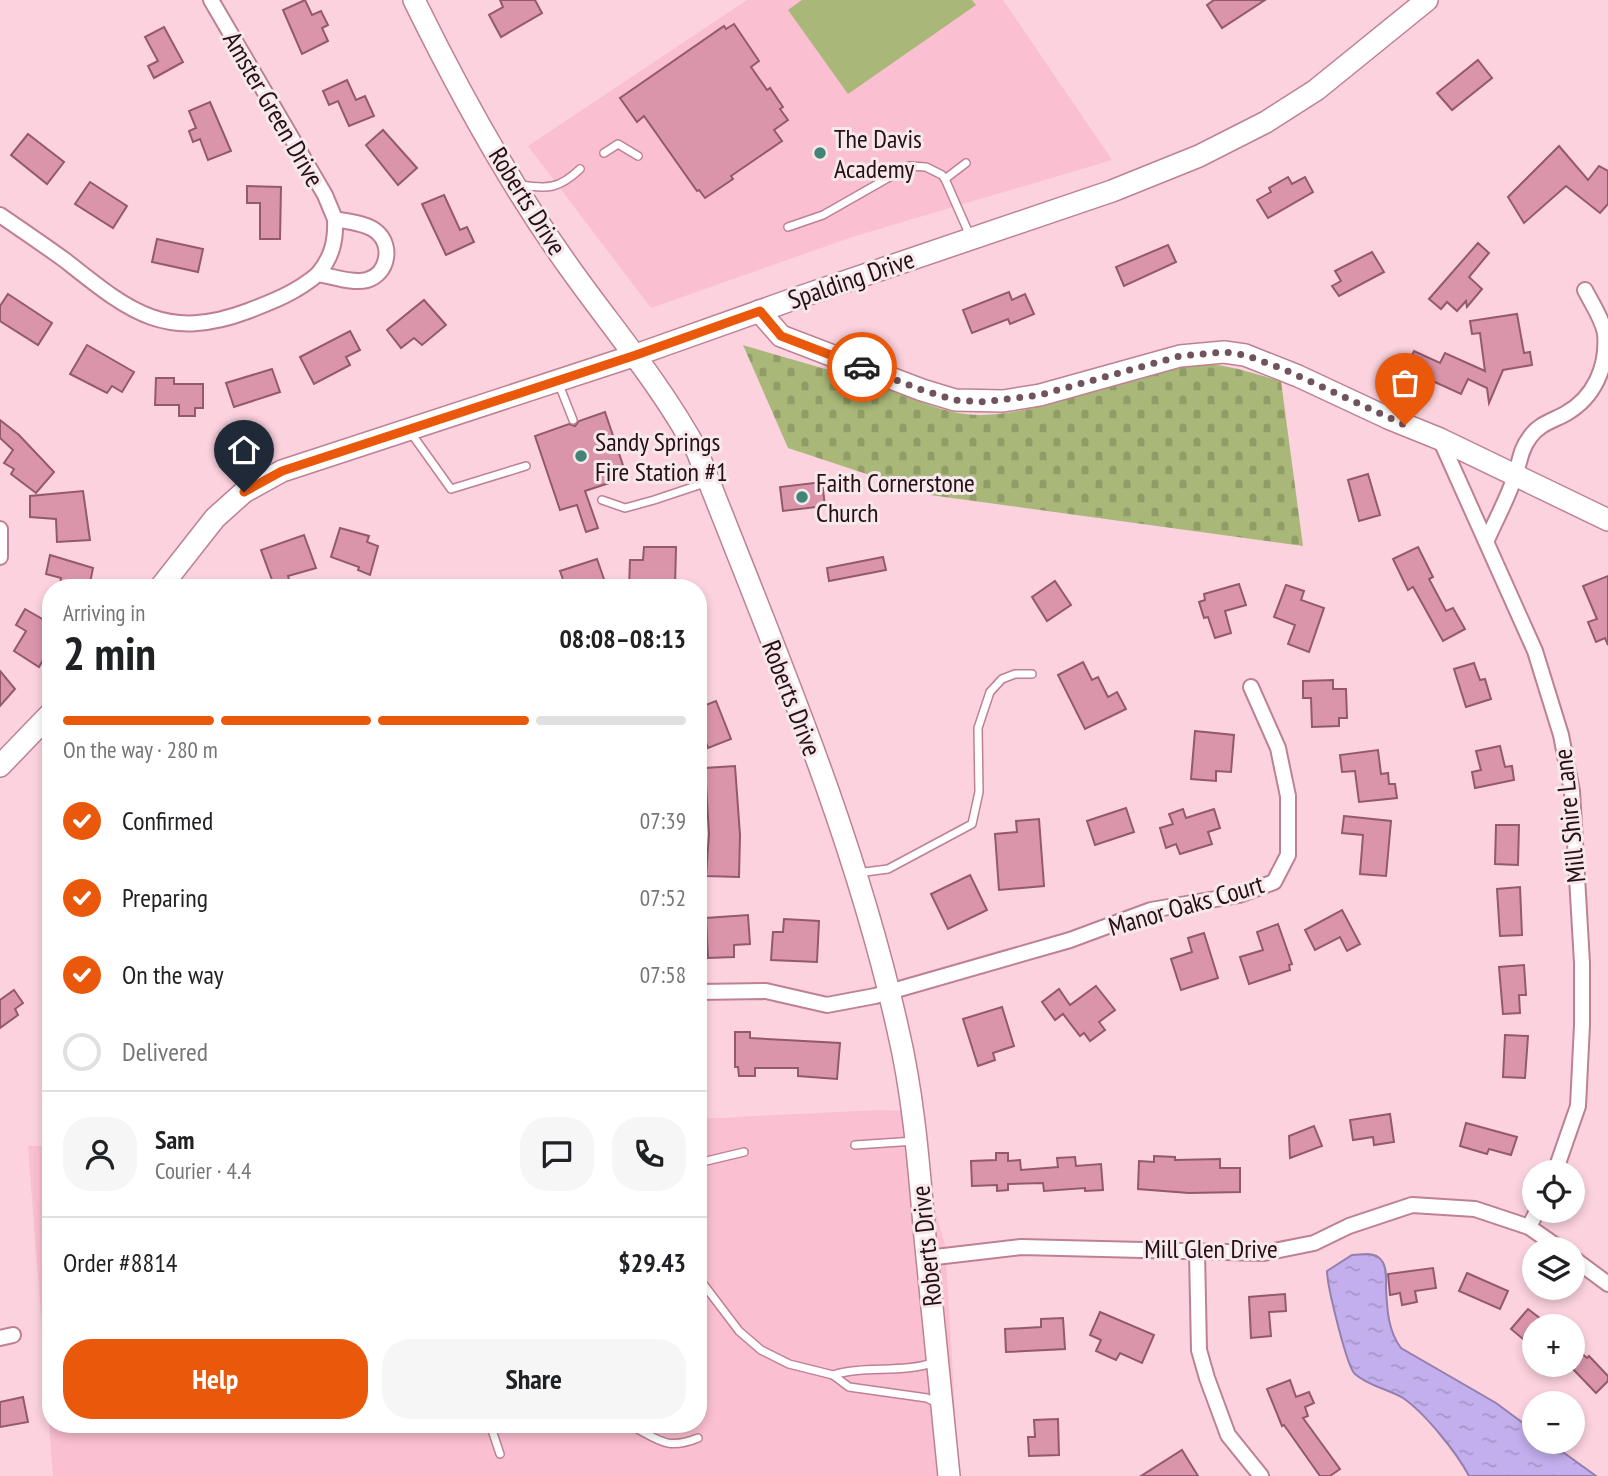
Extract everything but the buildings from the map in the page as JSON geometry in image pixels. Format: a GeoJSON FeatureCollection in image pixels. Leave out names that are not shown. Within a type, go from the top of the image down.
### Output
{"type":"FeatureCollection","features":[{"type":"Feature","properties":{"kind":"street","name":"Amster Green Drive"},"geometry":{"type":"LineString","coordinates":[[211,0],[325,195],[335,219]]}},
{"type":"Feature","properties":{"kind":"street","name":"Roberts Drive"},"geometry":{"type":"LineString","coordinates":[[414,0],[514,184],[570,269],[636,355],[697,451],[856,873],[896,991],[916,1141],[949,1476]]}},
{"type":"Feature","properties":{"kind":"street","name":"Spalding Drive"},"geometry":{"type":"LineString","coordinates":[[167,579],[215,518],[244,492],[282,471],[636,355],[1112,191],[1214,150],[1266,122],[1316,90],[1427,0]]}},
{"type":"Feature","properties":{"kind":"street"},"geometry":{"type":"LineString","coordinates":[[0,215],[135,312],[155,319],[190,325],[223,320],[281,299],[304,286],[326,264],[333,249],[335,219],[370,228],[378,233],[386,244],[387,260],[380,273],[367,280],[318,274]]}},
{"type":"Feature","properties":{"kind":"street"},"geometry":{"type":"LineString","coordinates":[[1487,540],[1515,475],[1519,455],[1532,433],[1544,423],[1579,404],[1593,390],[1601,376],[1606,355],[1605,334],[1584,290]]}},
{"type":"Feature","properties":{"kind":"street"},"geometry":{"type":"LineString","coordinates":[[760,311],[781,336],[955,400],[1003,401],[1040,395],[1180,356],[1224,352],[1245,355],[1288,371],[1440,439],[1608,520]]}},
{"type":"Feature","properties":{"kind":"street","name":"Mill Shire Lane"},"geometry":{"type":"LineString","coordinates":[[1440,439],[1535,651],[1560,735],[1572,791],[1582,963],[1581,1039],[1578,1106],[1559,1160]]}},
{"type":"Feature","properties":{"kind":"street"},"geometry":{"type":"LineString","coordinates":[[0,529],[0,558]]}},
{"type":"Feature","properties":{"kind":"street","name":"Manor Oaks Court"},"geometry":{"type":"LineString","coordinates":[[707,992],[766,991],[800,1001],[827,1005],[896,991],[1070,940],[1151,911],[1239,895],[1274,882],[1288,855],[1288,796],[1278,748],[1251,687]]}},
{"type":"Feature","properties":{"kind":"street"},"geometry":{"type":"LineString","coordinates":[[0,766],[42,722]]}},
{"type":"Feature","properties":{"kind":"street","name":"Mill Glen Drive"},"geometry":{"type":"LineString","coordinates":[[927,1258],[1021,1247],[1264,1253],[1314,1243],[1349,1226],[1412,1205],[1475,1209],[1529,1227],[1543,1237]]}},
{"type":"Feature","properties":{"kind":"street"},"geometry":{"type":"LineString","coordinates":[[1529,1227],[1531,1223]]}},
{"type":"Feature","properties":{"kind":"street"},"geometry":{"type":"LineString","coordinates":[[1198,1252],[1199,1350],[1228,1435],[1261,1476]]}},
{"type":"Feature","properties":{"kind":"street"},"geometry":{"type":"LineString","coordinates":[[1585,1267],[1608,1284]]}},
{"type":"Feature","properties":{"kind":"lane"},"geometry":{"type":"LineString","coordinates":[[604,153],[618,144],[638,156]]}},
{"type":"Feature","properties":{"kind":"lane"},"geometry":{"type":"LineString","coordinates":[[945,180],[966,163]]}},
{"type":"Feature","properties":{"kind":"lane"},"geometry":{"type":"LineString","coordinates":[[788,227],[823,215],[909,166],[926,167],[942,175],[952,191],[971,238]]}},
{"type":"Feature","properties":{"kind":"lane"},"geometry":{"type":"LineString","coordinates":[[514,184],[555,187],[580,169]]}},
{"type":"Feature","properties":{"kind":"lane"},"geometry":{"type":"LineString","coordinates":[[557,381],[573,421]]}},
{"type":"Feature","properties":{"kind":"lane"},"geometry":{"type":"LineString","coordinates":[[409,429],[451,489],[526,466]]}},
{"type":"Feature","properties":{"kind":"lane"},"geometry":{"type":"LineString","coordinates":[[602,500],[625,508],[709,482]]}},
{"type":"Feature","properties":{"kind":"lane"},"geometry":{"type":"LineString","coordinates":[[856,873],[888,869],[972,824],[979,792],[978,728],[990,692],[1002,679],[1015,674],[1032,674]]}},
{"type":"Feature","properties":{"kind":"lane"},"geometry":{"type":"LineString","coordinates":[[855,1145],[916,1141]]}},
{"type":"Feature","properties":{"kind":"lane"},"geometry":{"type":"LineString","coordinates":[[707,1161],[744,1152]]}},
{"type":"Feature","properties":{"kind":"lane"},"geometry":{"type":"LineString","coordinates":[[707,1289],[739,1331],[761,1350],[789,1364],[833,1375],[849,1387],[927,1398],[942,1405]]}},
{"type":"Feature","properties":{"kind":"lane"},"geometry":{"type":"LineString","coordinates":[[833,1375],[853,1369],[874,1371],[924,1366],[937,1361]]}},
{"type":"Feature","properties":{"kind":"lane"},"geometry":{"type":"LineString","coordinates":[[493,1433],[500,1454]]}},
{"type":"Feature","properties":{"kind":"lane"},"geometry":{"type":"LineString","coordinates":[[645,1433],[664,1444],[684,1444],[698,1438]]}},
{"type":"Feature","properties":{"kind":"shaded area","name":"The Davis Academy"},"geometry":{"type":"Polygon","coordinates":[[[747,0],[1003,0],[1112,160],[852,237],[651,308],[528,146],[747,0]]]}},
{"type":"Feature","properties":{"kind":"shaded area"},"geometry":{"type":"Polygon","coordinates":[[[906,1111],[945,1245],[959,1476],[53,1476],[50,1433],[707,1433],[707,1119],[906,1111]]]}},
{"type":"Feature","properties":{"kind":"shaded area"},"geometry":{"type":"Polygon","coordinates":[[[28,1146],[42,1146],[42,1331],[28,1146]]]}},
{"type":"Feature","properties":{"kind":"green space"},"geometry":{"type":"Polygon","coordinates":[[[802,0],[972,0],[976,5],[848,94],[788,10],[802,0]]]}},
{"type":"Feature","properties":{"kind":"green space"},"geometry":{"type":"Polygon","coordinates":[[[743,345],[870,382],[939,408],[982,415],[1037,407],[1143,374],[1198,364],[1229,367],[1281,381],[1303,546],[930,495],[788,448],[743,345]]]}},
{"type":"Feature","properties":{"kind":"water"},"geometry":{"type":"Polygon","coordinates":[[[1352,1255],[1373,1255],[1382,1261],[1386,1274],[1389,1320],[1401,1348],[1496,1403],[1522,1422],[1522,1454],[1566,1454],[1596,1476],[1469,1476],[1457,1456],[1421,1413],[1403,1398],[1366,1382],[1355,1374],[1338,1326],[1327,1271],[1352,1255]]]}},
{"type":"Feature","properties":{"kind":"way so far"},"geometry":{"type":"LineString","coordinates":[[862,367],[955,400],[981,402],[1040,395],[1180,356],[1224,352],[1245,355],[1283,369],[1405,425]]}},
{"type":"Feature","properties":{"kind":"place","name":"The Davis Academy"},"geometry":{"type":"Point","coordinates":[820,153]}},
{"type":"Feature","properties":{"kind":"place","name":"Sandy Springs Fire Station #1"},"geometry":{"type":"Point","coordinates":[581,456]}},
{"type":"Feature","properties":{"kind":"place","name":"Faith Cornerstone Church"},"geometry":{"type":"Point","coordinates":[802,497]}},
{"type":"Feature","properties":{"kind":"route"},"geometry":{"type":"LineString","coordinates":[[244,492],[282,471],[636,355],[760,311],[781,336],[862,367]]}}]}
